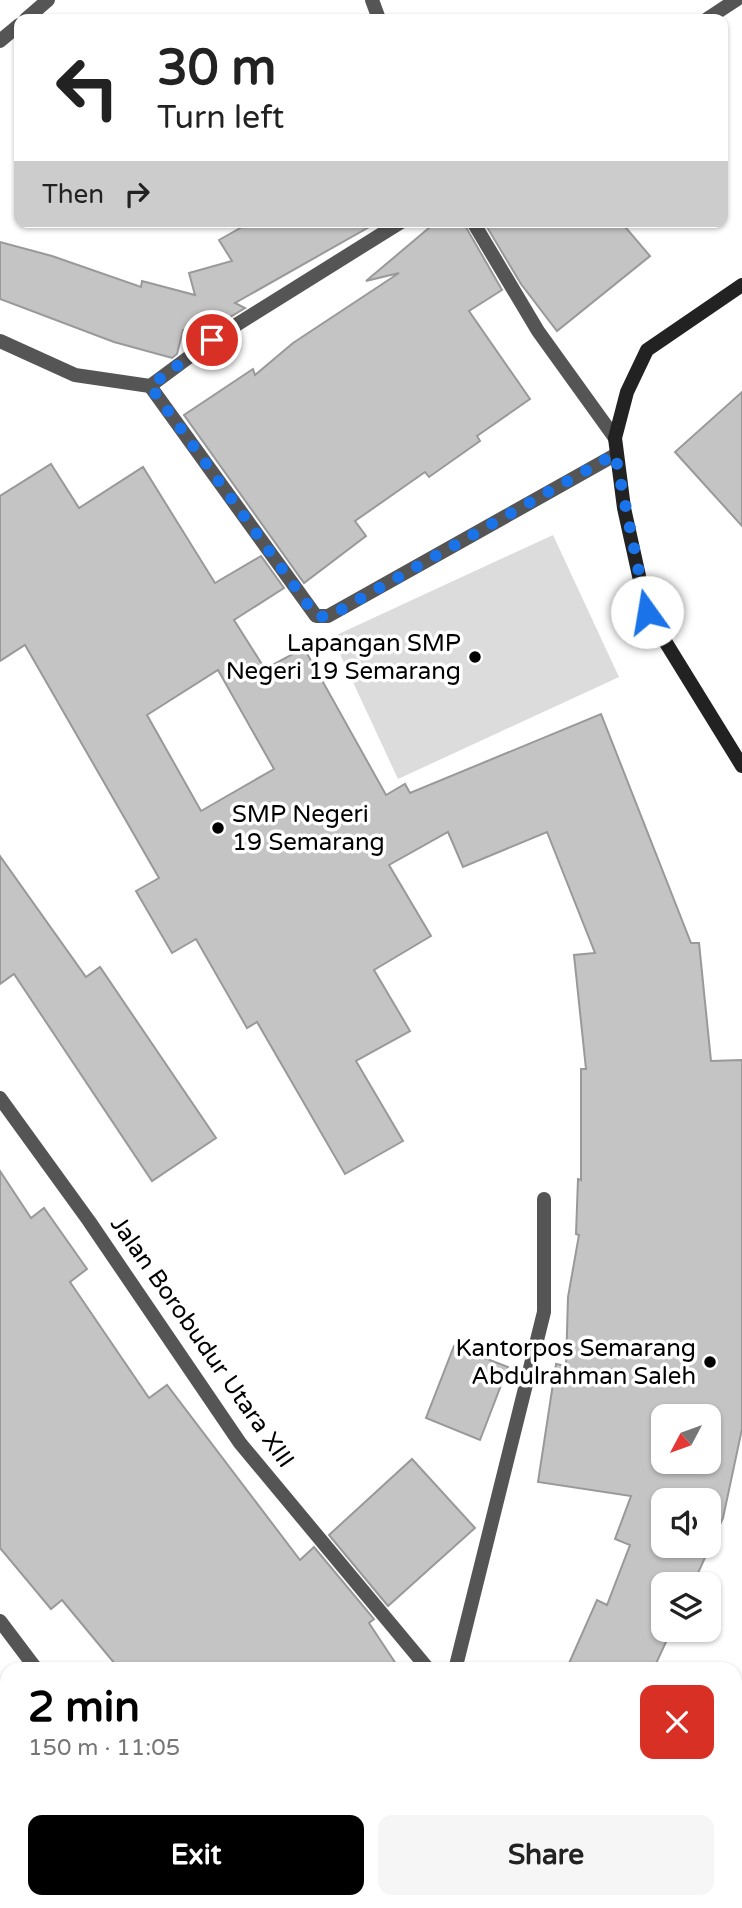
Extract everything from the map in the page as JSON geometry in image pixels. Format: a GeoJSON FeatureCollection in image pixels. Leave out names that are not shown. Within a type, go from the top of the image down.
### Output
{"type":"FeatureCollection","features":[{"type":"Feature","properties":{"kind":"street"},"geometry":{"type":"LineString","coordinates":[[32,14],[48,0]]}},
{"type":"Feature","properties":{"kind":"street"},"geometry":{"type":"LineString","coordinates":[[715,14],[736,0]]}},
{"type":"Feature","properties":{"kind":"street"},"geometry":{"type":"LineString","coordinates":[[0,41],[14,28]]}},
{"type":"Feature","properties":{"kind":"street"},"geometry":{"type":"LineString","coordinates":[[0,341],[75,375],[150,386],[212,340],[391,228]]}},
{"type":"Feature","properties":{"kind":"street"},"geometry":{"type":"LineString","coordinates":[[477,228],[538,331],[615,438]]}},
{"type":"Feature","properties":{"kind":"street"},"geometry":{"type":"LineString","coordinates":[[742,285],[647,350],[627,392],[615,438],[615,454],[647,612],[742,766]]}},
{"type":"Feature","properties":{"kind":"street"},"geometry":{"type":"LineString","coordinates":[[150,386],[316,616],[328,617],[615,454]]}},
{"type":"Feature","properties":{"kind":"street","name":"Jalan Borobudur Utara XIII"},"geometry":{"type":"LineString","coordinates":[[0,1098],[89,1221],[240,1443],[422,1662]]}},
{"type":"Feature","properties":{"kind":"street"},"geometry":{"type":"LineString","coordinates":[[457,1662],[544,1312],[544,1199]]}},
{"type":"Feature","properties":{"kind":"street"},"geometry":{"type":"LineString","coordinates":[[0,1621],[31,1662]]}},
{"type":"Feature","properties":{"kind":"shaded area","name":"Lapangan SMP Negeri 19 Semarang"},"geometry":{"type":"Polygon","coordinates":[[[553,535],[619,677],[398,779],[332,637],[553,535]]]}},
{"type":"Feature","properties":{"kind":"building"},"geometry":{"type":"Polygon","coordinates":[[[240,228],[367,228],[235,303],[245,308],[230,317],[183,330],[177,354],[172,358],[114,342],[0,299],[0,242],[52,256],[141,287],[142,281],[195,295],[189,273],[232,261],[219,240],[240,228]]]}},
{"type":"Feature","properties":{"kind":"building"},"geometry":{"type":"Polygon","coordinates":[[[429,228],[466,228],[502,290],[469,311],[530,399],[477,436],[480,441],[429,477],[425,472],[355,521],[366,536],[304,583],[184,415],[253,369],[255,375],[293,343],[399,273],[366,281],[429,228]]]}},
{"type":"Feature","properties":{"kind":"building"},"geometry":{"type":"Polygon","coordinates":[[[488,228],[626,228],[650,256],[557,331],[521,284],[488,228]]]}},
{"type":"Feature","properties":{"kind":"building"},"geometry":{"type":"Polygon","coordinates":[[[742,392],[742,526],[675,452],[742,392]]]}},
{"type":"Feature","properties":{"kind":"building"},"geometry":{"type":"Polygon","coordinates":[[[51,464],[79,508],[143,467],[215,583],[261,556],[284,588],[234,620],[265,669],[304,648],[386,795],[405,784],[410,793],[601,714],[691,943],[699,943],[711,1061],[742,1060],[742,1429],[721,1522],[721,1488],[651,1488],[651,1558],[705,1558],[698,1572],[651,1572],[651,1642],[666,1642],[657,1662],[570,1662],[597,1600],[607,1605],[630,1545],[615,1539],[631,1496],[538,1482],[556,1364],[566,1366],[568,1297],[579,1235],[576,1234],[578,1179],[581,1180],[581,1069],[586,1069],[574,955],[595,953],[547,832],[463,867],[448,832],[389,865],[431,936],[374,970],[410,1031],[356,1061],[403,1141],[345,1174],[257,1022],[247,1028],[196,939],[172,953],[136,891],[159,878],[25,645],[0,661],[0,496],[51,464]],[[218,670],[147,715],[201,811],[274,769],[218,670]]]}},
{"type":"Feature","properties":{"kind":"building"},"geometry":{"type":"Polygon","coordinates":[[[0,856],[86,977],[100,967],[216,1138],[152,1181],[14,974],[0,984],[0,856]]]}},
{"type":"Feature","properties":{"kind":"building"},"geometry":{"type":"Polygon","coordinates":[[[0,1171],[31,1218],[44,1208],[87,1269],[70,1282],[149,1398],[167,1385],[300,1560],[314,1547],[374,1619],[369,1623],[395,1662],[113,1662],[62,1600],[51,1609],[0,1548],[0,1171]]]}},
{"type":"Feature","properties":{"kind":"building"},"geometry":{"type":"Polygon","coordinates":[[[454,1346],[508,1367],[480,1440],[426,1418],[454,1346]]]}},
{"type":"Feature","properties":{"kind":"building"},"geometry":{"type":"Polygon","coordinates":[[[412,1459],[475,1528],[388,1606],[329,1535],[412,1459]]]}},
{"type":"Feature","properties":{"kind":"place","name":"Lapangan SMP Negeri 19 Semarang"},"geometry":{"type":"Point","coordinates":[475,657]}},
{"type":"Feature","properties":{"kind":"place","name":"SMP Negeri 19 Semarang"},"geometry":{"type":"Point","coordinates":[218,828]}},
{"type":"Feature","properties":{"kind":"place","name":"Kantorpos Semarang Abdulrahman Saleh"},"geometry":{"type":"Point","coordinates":[710,1362]}},
{"type":"Feature","properties":{"kind":"route"},"geometry":{"type":"LineString","coordinates":[[212,340],[150,386],[316,616],[328,617],[615,454],[647,612]]}}]}
